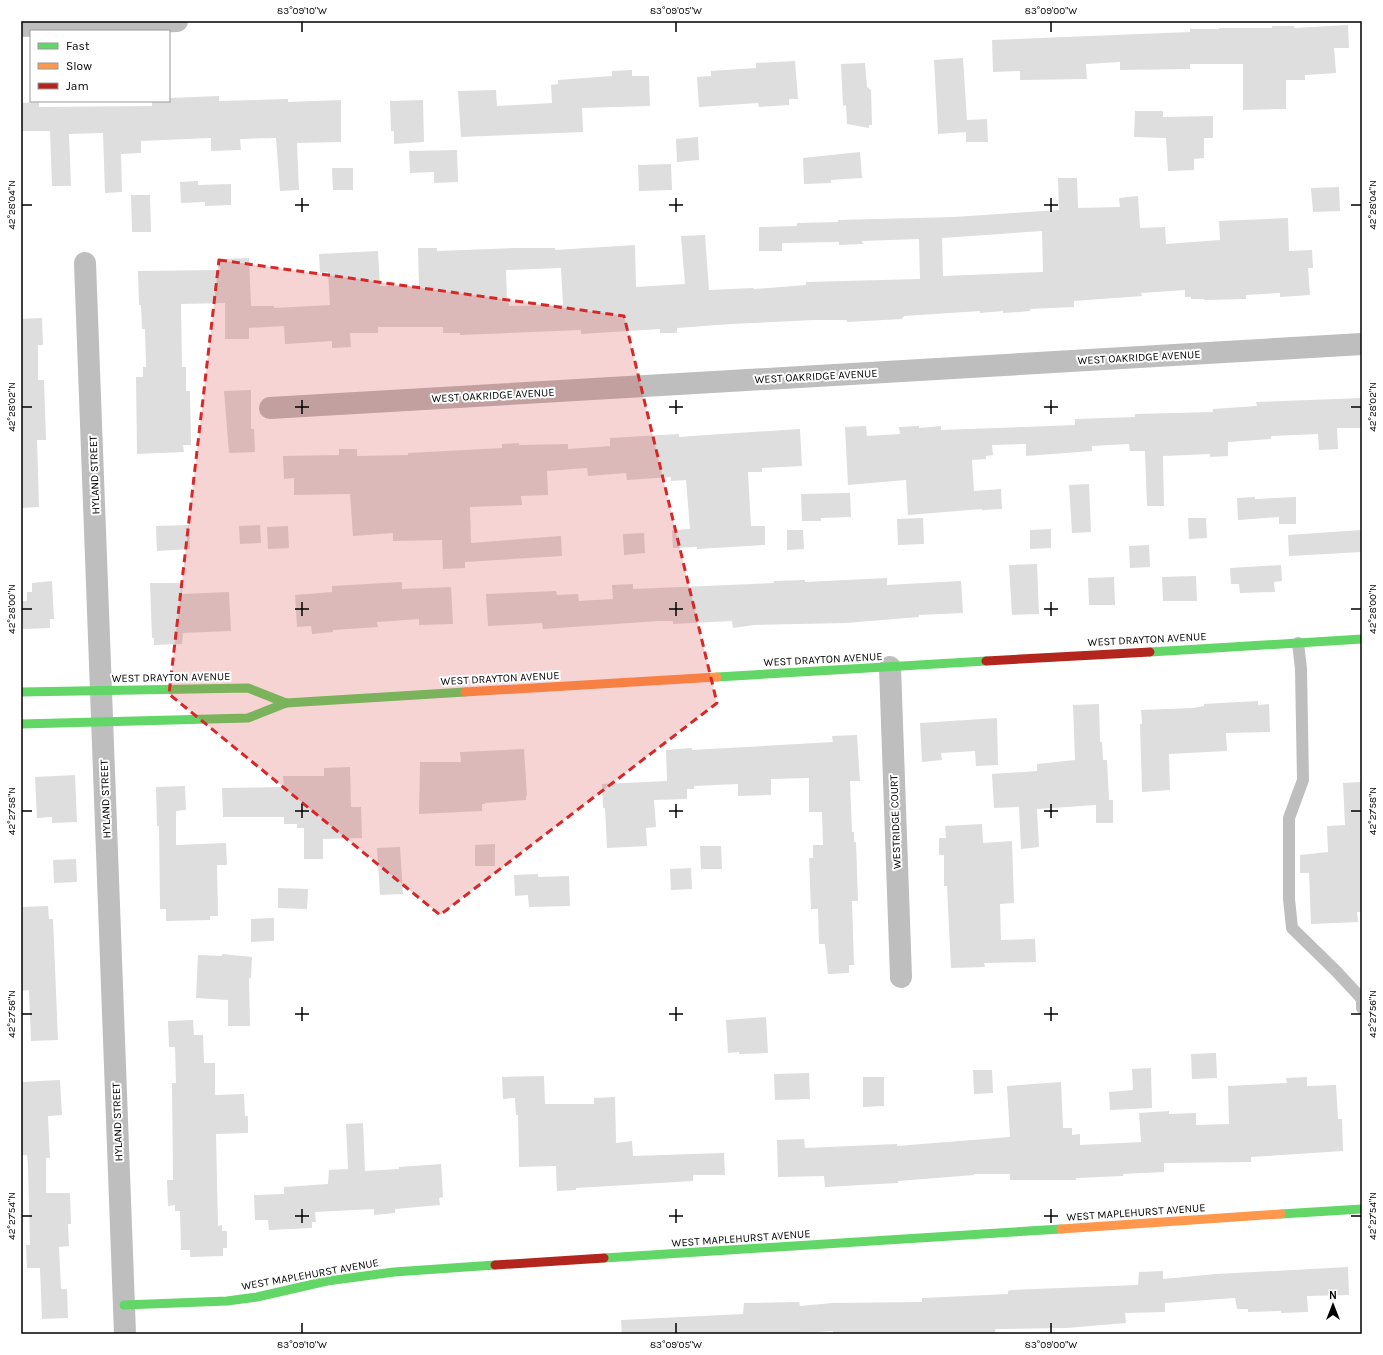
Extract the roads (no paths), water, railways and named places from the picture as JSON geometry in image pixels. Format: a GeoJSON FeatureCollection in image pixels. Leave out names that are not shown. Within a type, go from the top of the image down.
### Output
{"type":"FeatureCollection","features":[{"type":"Feature","properties":{"kind":"street"},"geometry":{"type":"LineString","coordinates":[[21,26],[177,21]]}},
{"type":"Feature","properties":{"kind":"street","name":"HYLAND STREET"},"geometry":{"type":"LineString","coordinates":[[85,263],[125,1334]]}},
{"type":"Feature","properties":{"kind":"street","name":"WEST OAKRIDGE AVENUE"},"geometry":{"type":"LineString","coordinates":[[270,408],[1362,344]]}},
{"type":"Feature","properties":{"kind":"street","name":"WEST DRAYTON AVENUE"},"geometry":{"type":"LineString","coordinates":[[21,724],[248,718],[286,703],[1362,639]]}},
{"type":"Feature","properties":{"kind":"street","name":"WESTRIDGE COURT"},"geometry":{"type":"LineString","coordinates":[[890,667],[901,977]]}},
{"type":"Feature","properties":{"kind":"street","name":"WEST DRAYTON AVENUE"},"geometry":{"type":"LineString","coordinates":[[21,692],[248,688],[286,703]]}},
{"type":"Feature","properties":{"kind":"street","name":"WEST MAPLEHURST AVENUE"},"geometry":{"type":"LineString","coordinates":[[124,1305],[227,1301],[257,1297],[327,1281],[394,1272],[1362,1209]]}},
{"type":"Feature","properties":{"kind":"lane"},"geometry":{"type":"LineString","coordinates":[[1298,643],[1301,670],[1303,780],[1288,818],[1288,899],[1292,928],[1362,999],[1362,1008]]}}]}
